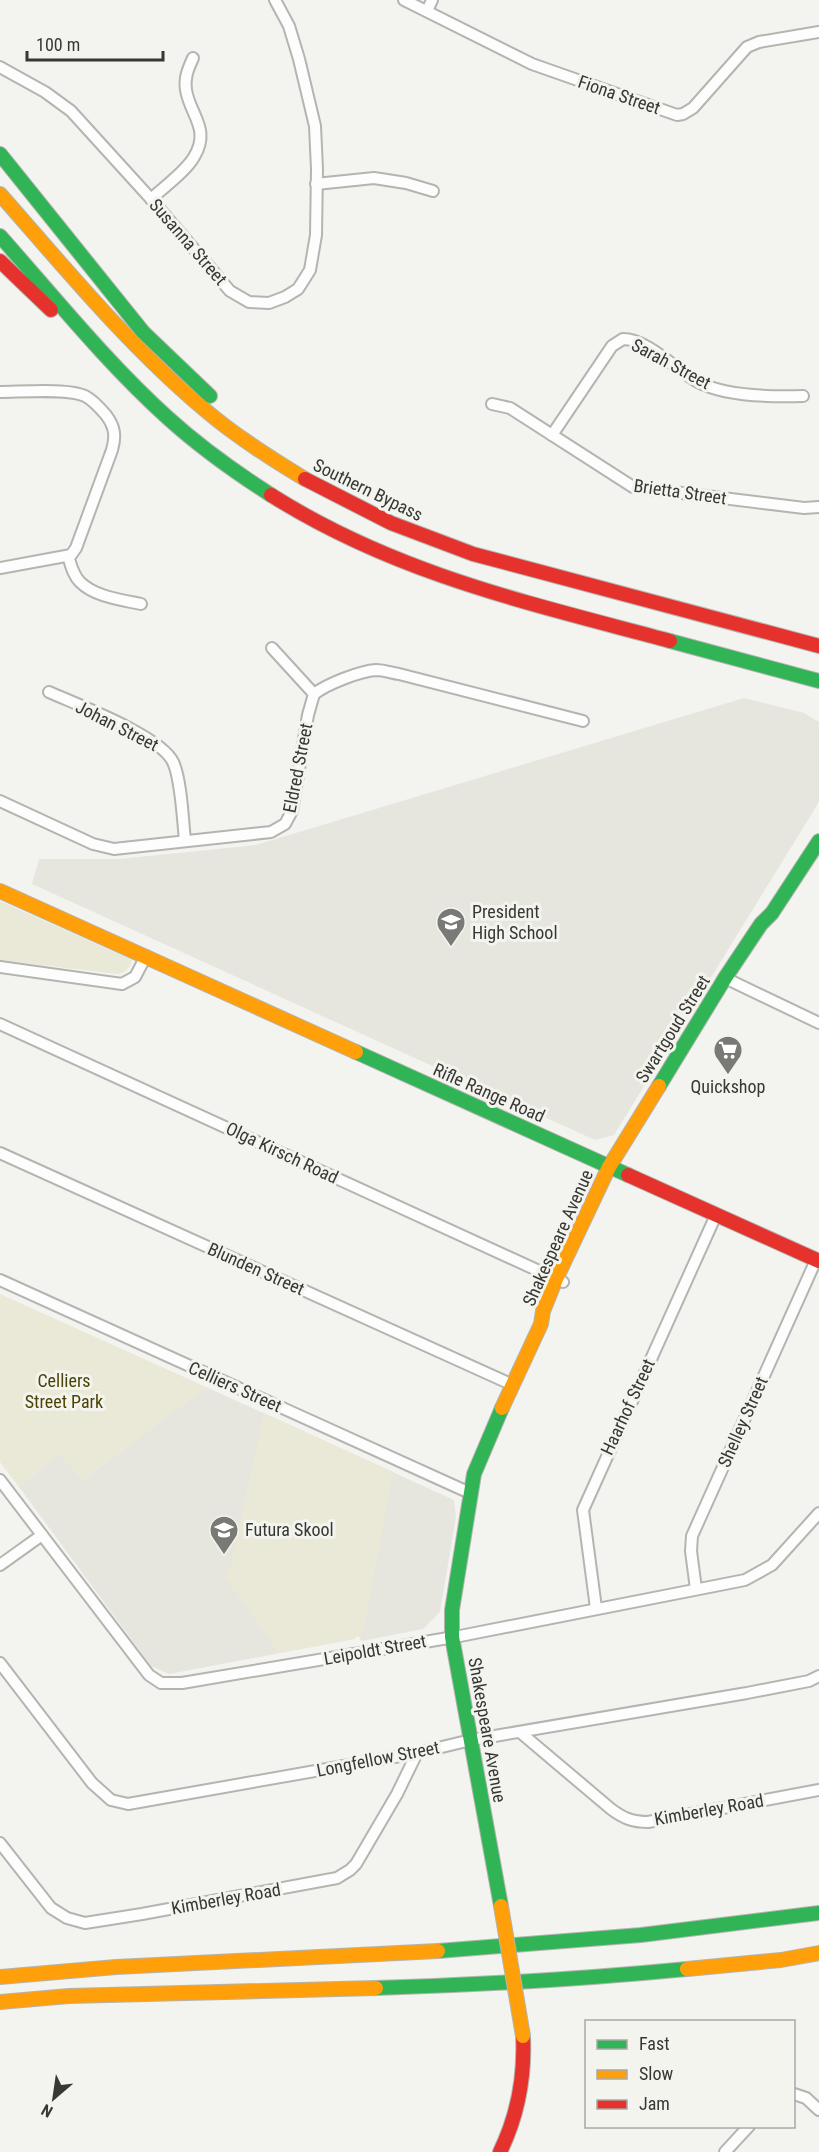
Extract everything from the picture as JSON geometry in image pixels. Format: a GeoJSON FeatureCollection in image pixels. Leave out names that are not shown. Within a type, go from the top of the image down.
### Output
{"type":"FeatureCollection","features":[{"type":"Feature","properties":{"kind":"main road"},"geometry":{"type":"LineString","coordinates":[[0,154],[114,297],[172,362],[226,410],[344,502]]}},
{"type":"Feature","properties":{"kind":"main road","name":"Southern Bypass"},"geometry":{"type":"LineString","coordinates":[[0,194],[129,338],[173,382],[242,439],[295,474],[344,502],[422,537],[473,554],[819,646]]}},
{"type":"Feature","properties":{"kind":"main road"},"geometry":{"type":"LineString","coordinates":[[0,236],[117,367],[164,414],[238,473],[280,502],[366,547],[456,582],[819,681]]}},
{"type":"Feature","properties":{"kind":"main road"},"geometry":{"type":"LineString","coordinates":[[0,261],[57,316],[117,367]]}},
{"type":"Feature","properties":{"kind":"main road","name":"Swartgoud Street"},"geometry":{"type":"LineString","coordinates":[[613,1169],[655,1106],[761,924],[772,913],[819,841]]}},
{"type":"Feature","properties":{"kind":"main road","name":"Rifle Range Road"},"geometry":{"type":"LineString","coordinates":[[0,891],[817,1260]]}},
{"type":"Feature","properties":{"kind":"main road","name":"Shakespeare Avenue"},"geometry":{"type":"LineString","coordinates":[[500,2152],[515,2117],[519,2099],[524,2068],[523,2036],[452,1637],[452,1610],[470,1493],[477,1465],[541,1324],[543,1311],[613,1169]]}},
{"type":"Feature","properties":{"kind":"main road"},"geometry":{"type":"LineString","coordinates":[[0,1977],[73,1970],[462,1950],[589,1940],[784,1918],[819,1911]]}},
{"type":"Feature","properties":{"kind":"main road"},"geometry":{"type":"LineString","coordinates":[[781,1960],[819,1953]]}},
{"type":"Feature","properties":{"kind":"main road"},"geometry":{"type":"LineString","coordinates":[[0,2002],[69,1996],[459,1986],[590,1978],[781,1960],[819,1959]]}},
{"type":"Feature","properties":{"kind":"street","name":"Susanna Street"},"geometry":{"type":"LineString","coordinates":[[0,67],[62,104],[151,199],[230,291],[249,302],[269,303],[298,289],[310,270],[316,235],[317,137],[289,26],[275,0]]}},
{"type":"Feature","properties":{"kind":"street","name":"Fiona Street"},"geometry":{"type":"LineString","coordinates":[[404,0],[532,64],[677,114],[683,114],[693,108],[747,47],[759,42],[819,32]]}},
{"type":"Feature","properties":{"kind":"street"},"geometry":{"type":"LineString","coordinates":[[427,11],[432,0]]}},
{"type":"Feature","properties":{"kind":"street"},"geometry":{"type":"LineString","coordinates":[[151,199],[192,160],[200,143],[198,121],[186,89],[187,70],[193,58]]}},
{"type":"Feature","properties":{"kind":"street"},"geometry":{"type":"LineString","coordinates":[[316,184],[374,178],[406,183],[433,191]]}},
{"type":"Feature","properties":{"kind":"street","name":"Sarah Street"},"geometry":{"type":"LineString","coordinates":[[552,435],[612,346],[623,339],[643,344],[689,376],[710,387],[764,395],[803,396]]}},
{"type":"Feature","properties":{"kind":"street"},"geometry":{"type":"LineString","coordinates":[[0,392],[80,394],[90,399],[103,411],[114,428],[112,450],[76,548],[68,556],[0,568]]}},
{"type":"Feature","properties":{"kind":"street","name":"Brietta Street"},"geometry":{"type":"LineString","coordinates":[[492,404],[510,408],[633,487],[804,508],[819,507]]}},
{"type":"Feature","properties":{"kind":"street"},"geometry":{"type":"LineString","coordinates":[[68,556],[75,576],[81,583],[104,595],[141,604]]}},
{"type":"Feature","properties":{"kind":"street"},"geometry":{"type":"LineString","coordinates":[[272,648],[314,694],[364,672],[379,670],[583,721]]}},
{"type":"Feature","properties":{"kind":"street","name":"Johan Street"},"geometry":{"type":"LineString","coordinates":[[49,692],[147,737],[166,752],[176,767],[185,841]]}},
{"type":"Feature","properties":{"kind":"street","name":"Eldred Street"},"geometry":{"type":"LineString","coordinates":[[0,801],[93,844],[108,848],[263,834],[285,824],[292,811],[308,715],[314,694]]}},
{"type":"Feature","properties":{"kind":"street"},"geometry":{"type":"LineString","coordinates":[[0,967],[117,984],[135,977],[146,956]]}},
{"type":"Feature","properties":{"kind":"street"},"geometry":{"type":"LineString","coordinates":[[729,980],[819,1023]]}},
{"type":"Feature","properties":{"kind":"street","name":"Olga Kirsch Road"},"geometry":{"type":"LineString","coordinates":[[0,1024],[560,1280]]}},
{"type":"Feature","properties":{"kind":"street","name":"Blunden Street"},"geometry":{"type":"LineString","coordinates":[[0,1153],[513,1385]]}},
{"type":"Feature","properties":{"kind":"street","name":"Haarhof Street"},"geometry":{"type":"LineString","coordinates":[[596,1608],[583,1510],[716,1215]]}},
{"type":"Feature","properties":{"kind":"street","name":"Shelley Street"},"geometry":{"type":"LineString","coordinates":[[696,1589],[691,1551],[692,1536],[817,1260]]}},
{"type":"Feature","properties":{"kind":"street","name":"Celliers Street"},"geometry":{"type":"LineString","coordinates":[[0,1280],[470,1493]]}},
{"type":"Feature","properties":{"kind":"street","name":"Leipoldt Street"},"geometry":{"type":"LineString","coordinates":[[0,1480],[149,1675],[166,1684],[206,1680],[452,1637],[745,1580],[761,1573],[777,1559],[819,1514]]}},
{"type":"Feature","properties":{"kind":"street"},"geometry":{"type":"LineString","coordinates":[[0,1565],[42,1535]]}},
{"type":"Feature","properties":{"kind":"street","name":"Longfellow Street"},"geometry":{"type":"LineString","coordinates":[[0,1663],[92,1783],[111,1800],[128,1804],[417,1753],[471,1740],[758,1691],[809,1681],[819,1676]]}},
{"type":"Feature","properties":{"kind":"street","name":"Kimberley Road"},"geometry":{"type":"LineString","coordinates":[[521,1733],[620,1816],[637,1822],[648,1822],[819,1790]]}},
{"type":"Feature","properties":{"kind":"street","name":"Kimberley Road"},"geometry":{"type":"LineString","coordinates":[[0,1843],[45,1903],[62,1916],[86,1923],[337,1878],[356,1864],[397,1794],[417,1753]]}},
{"type":"Feature","properties":{"kind":"street"},"geometry":{"type":"LineString","coordinates":[[795,2094],[806,2098],[819,2110]]}},
{"type":"Feature","properties":{"kind":"street"},"geometry":{"type":"LineString","coordinates":[[725,2152],[748,2128]]}},
{"type":"Feature","properties":{"kind":"shaded area","name":"President High School"},"geometry":{"type":"Polygon","coordinates":[[[744,698],[804,713],[819,722],[819,802],[614,1135],[595,1140],[32,884],[39,859],[119,859],[256,845],[744,698]]]}},
{"type":"Feature","properties":{"kind":"shaded area","name":"Futura Skool"},"geometry":{"type":"Polygon","coordinates":[[[206,1387],[454,1500],[456,1517],[440,1612],[423,1629],[362,1641],[358,1636],[354,1639],[169,1674],[151,1666],[19,1487],[60,1454],[83,1480],[206,1387]]]}},
{"type":"Feature","properties":{"kind":"green space"},"geometry":{"type":"Polygon","coordinates":[[[0,901],[132,960],[130,965],[125,971],[117,974],[0,960],[0,901]]]}},
{"type":"Feature","properties":{"kind":"green space","name":"Celliers Street Park"},"geometry":{"type":"Polygon","coordinates":[[[0,1294],[206,1387],[83,1480],[60,1454],[19,1487],[0,1462],[0,1294]]]}},
{"type":"Feature","properties":{"kind":"green space"},"geometry":{"type":"Polygon","coordinates":[[[264,1413],[393,1472],[365,1625],[354,1639],[278,1653],[225,1577],[229,1573],[264,1413]]]}},
{"type":"Feature","properties":{"kind":"traffic: fast"},"geometry":{"type":"LineString","coordinates":[[0,154],[143,332],[210,396]]}},
{"type":"Feature","properties":{"kind":"traffic: fast"},"geometry":{"type":"LineString","coordinates":[[0,236],[82,330],[146,397],[205,449],[271,495]]}},
{"type":"Feature","properties":{"kind":"traffic: fast"},"geometry":{"type":"LineString","coordinates":[[670,641],[819,681]]}},
{"type":"Feature","properties":{"kind":"traffic: fast"},"geometry":{"type":"LineString","coordinates":[[659,1086],[725,978],[761,924],[772,913],[819,841]]}},
{"type":"Feature","properties":{"kind":"traffic: fast"},"geometry":{"type":"LineString","coordinates":[[356,1052],[628,1175]]}},
{"type":"Feature","properties":{"kind":"traffic: fast"},"geometry":{"type":"LineString","coordinates":[[501,1906],[452,1637],[452,1610],[474,1474],[502,1408]]}},
{"type":"Feature","properties":{"kind":"traffic: fast"},"geometry":{"type":"LineString","coordinates":[[438,1951],[641,1935],[819,1913]]}},
{"type":"Feature","properties":{"kind":"traffic: fast"},"geometry":{"type":"LineString","coordinates":[[376,1988],[532,1981],[687,1969]]}},
{"type":"Feature","properties":{"kind":"traffic: slow"},"geometry":{"type":"LineString","coordinates":[[0,194],[149,359],[228,428],[305,479]]}},
{"type":"Feature","properties":{"kind":"traffic: slow"},"geometry":{"type":"LineString","coordinates":[[0,891],[356,1052]]}},
{"type":"Feature","properties":{"kind":"traffic: slow"},"geometry":{"type":"LineString","coordinates":[[502,1408],[541,1324],[543,1311],[556,1279],[609,1167],[659,1086]]}},
{"type":"Feature","properties":{"kind":"traffic: slow"},"geometry":{"type":"LineString","coordinates":[[501,1906],[523,2036]]}},
{"type":"Feature","properties":{"kind":"traffic: slow"},"geometry":{"type":"LineString","coordinates":[[0,1977],[116,1967],[438,1951]]}},
{"type":"Feature","properties":{"kind":"traffic: slow"},"geometry":{"type":"LineString","coordinates":[[687,1969],[781,1960],[819,1953]]}},
{"type":"Feature","properties":{"kind":"traffic: slow"},"geometry":{"type":"LineString","coordinates":[[0,2002],[69,1996],[376,1988]]}},
{"type":"Feature","properties":{"kind":"traffic: jam"},"geometry":{"type":"LineString","coordinates":[[0,261],[51,310]]}},
{"type":"Feature","properties":{"kind":"traffic: jam"},"geometry":{"type":"LineString","coordinates":[[305,479],[391,523],[473,554],[819,646]]}},
{"type":"Feature","properties":{"kind":"traffic: jam"},"geometry":{"type":"LineString","coordinates":[[271,495],[366,546],[415,566],[515,599],[670,641]]}},
{"type":"Feature","properties":{"kind":"traffic: jam"},"geometry":{"type":"LineString","coordinates":[[628,1175],[819,1261]]}},
{"type":"Feature","properties":{"kind":"traffic: jam"},"geometry":{"type":"LineString","coordinates":[[500,2152],[519,2096],[523,2066],[523,2036]]}},
{"type":"Feature","properties":{"kind":"place","name":"President High School"},"geometry":{"type":"Point","coordinates":[451,948]}},
{"type":"Feature","properties":{"kind":"place","name":"Quickshop"},"geometry":{"type":"Point","coordinates":[728,1076]}},
{"type":"Feature","properties":{"kind":"place","name":"Futura Skool"},"geometry":{"type":"Point","coordinates":[224,1556]}}]}
